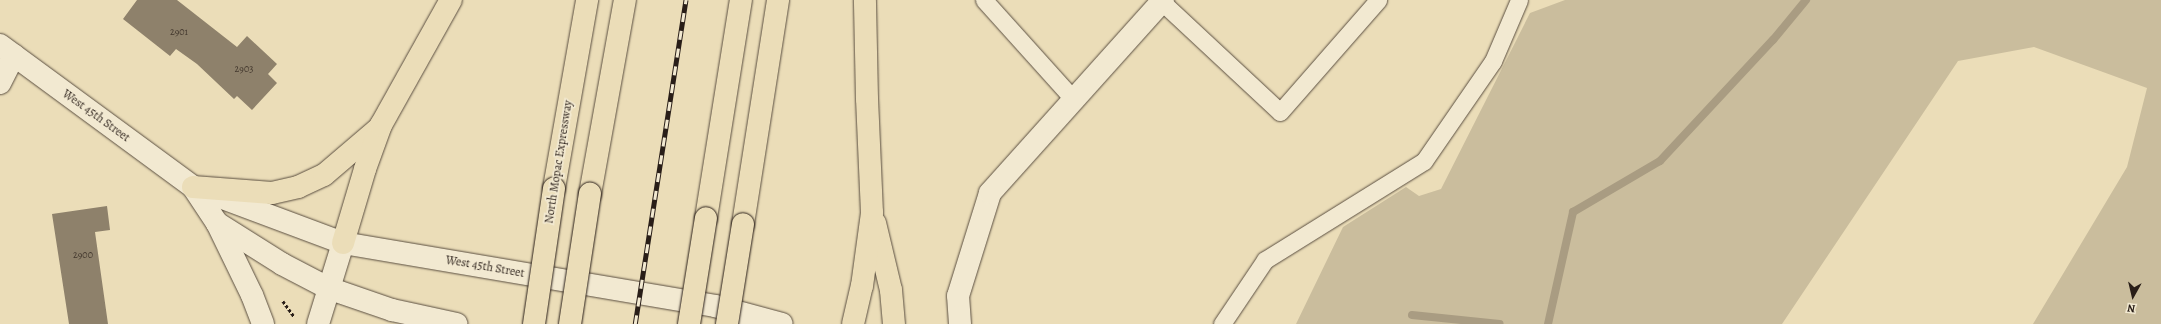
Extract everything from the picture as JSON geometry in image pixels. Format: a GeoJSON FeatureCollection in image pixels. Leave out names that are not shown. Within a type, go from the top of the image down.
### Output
{"type":"FeatureCollection","features":[{"type":"Feature","properties":{"kind":"highway"},"geometry":{"type":"LineString","coordinates":[[343,243],[365,169],[381,126],[451,0]]}},
{"type":"Feature","properties":{"kind":"highway","name":"North Mopac Expressway"},"geometry":{"type":"LineString","coordinates":[[534,324],[554,188],[587,0]]}},
{"type":"Feature","properties":{"kind":"highway"},"geometry":{"type":"LineString","coordinates":[[570,324],[590,194],[625,0]]}},
{"type":"Feature","properties":{"kind":"highway"},"geometry":{"type":"LineString","coordinates":[[689,324],[741,0]]}},
{"type":"Feature","properties":{"kind":"highway"},"geometry":{"type":"LineString","coordinates":[[727,324],[778,0]]}},
{"type":"Feature","properties":{"kind":"highway"},"geometry":{"type":"LineString","coordinates":[[853,324],[862,286],[872,213],[867,99],[865,0]]}},
{"type":"Feature","properties":{"kind":"highway"},"geometry":{"type":"LineString","coordinates":[[193,188],[272,193],[298,187],[324,175],[381,126]]}},
{"type":"Feature","properties":{"kind":"highway"},"geometry":{"type":"LineString","coordinates":[[872,213],[891,290],[894,324]]}},
{"type":"Feature","properties":{"kind":"main road"},"geometry":{"type":"LineString","coordinates":[[960,324],[958,296],[990,193],[1162,1]]}},
{"type":"Feature","properties":{"kind":"main road"},"geometry":{"type":"LineString","coordinates":[[0,83],[7,50]]}},
{"type":"Feature","properties":{"kind":"main road","name":"West 45th Street"},"geometry":{"type":"LineString","coordinates":[[7,50],[193,188],[343,243],[715,306],[782,324]]}},
{"type":"Feature","properties":{"kind":"main road","name":"West 45th Street"},"geometry":{"type":"LineString","coordinates":[[193,188],[217,223],[282,264],[328,288],[392,310],[451,324]]}},
{"type":"Feature","properties":{"kind":"main road"},"geometry":{"type":"LineString","coordinates":[[217,223],[252,295],[262,324]]}},
{"type":"Feature","properties":{"kind":"main road"},"geometry":{"type":"LineString","coordinates":[[318,324],[343,243]]}},
{"type":"Feature","properties":{"kind":"lane"},"geometry":{"type":"LineString","coordinates":[[984,0],[1074,100]]}},
{"type":"Feature","properties":{"kind":"lane"},"geometry":{"type":"LineString","coordinates":[[1162,1],[1280,112],[1378,0]]}},
{"type":"Feature","properties":{"kind":"lane"},"geometry":{"type":"LineString","coordinates":[[1222,324],[1265,260],[1424,161],[1493,61],[1519,0]]}},
{"type":"Feature","properties":{"kind":"path"},"geometry":{"type":"LineString","coordinates":[[278,295],[295,317]]}},
{"type":"Feature","properties":{"kind":"shaded area"},"geometry":{"type":"Polygon","coordinates":[[[1565,0],[2161,0],[2161,324],[2033,324],[2127,167],[2147,88],[2034,47],[1958,61],[1782,324],[1296,324],[1343,227],[1406,187],[1419,196],[1441,189],[1530,13],[1565,0]]]}},
{"type":"Feature","properties":{"kind":"building"},"geometry":{"type":"Polygon","coordinates":[[[137,0],[177,0],[237,47],[247,36],[277,64],[268,74],[277,83],[252,110],[237,96],[234,99],[197,64],[176,49],[170,56],[123,19],[137,0]]]}},
{"type":"Feature","properties":{"kind":"building"},"geometry":{"type":"Polygon","coordinates":[[[107,206],[110,230],[95,232],[108,324],[69,324],[52,214],[107,206]]]}},
{"type":"Feature","properties":{"kind":"waterway"},"geometry":{"type":"LineString","coordinates":[[1548,324],[1573,212],[1660,161],[1773,40],[1806,0]]}},
{"type":"Feature","properties":{"kind":"waterway"},"geometry":{"type":"LineString","coordinates":[[1412,315],[1500,324]]}},
{"type":"Feature","properties":{"kind":"railway"},"geometry":{"type":"LineString","coordinates":[[635,324],[686,0]]}}]}
